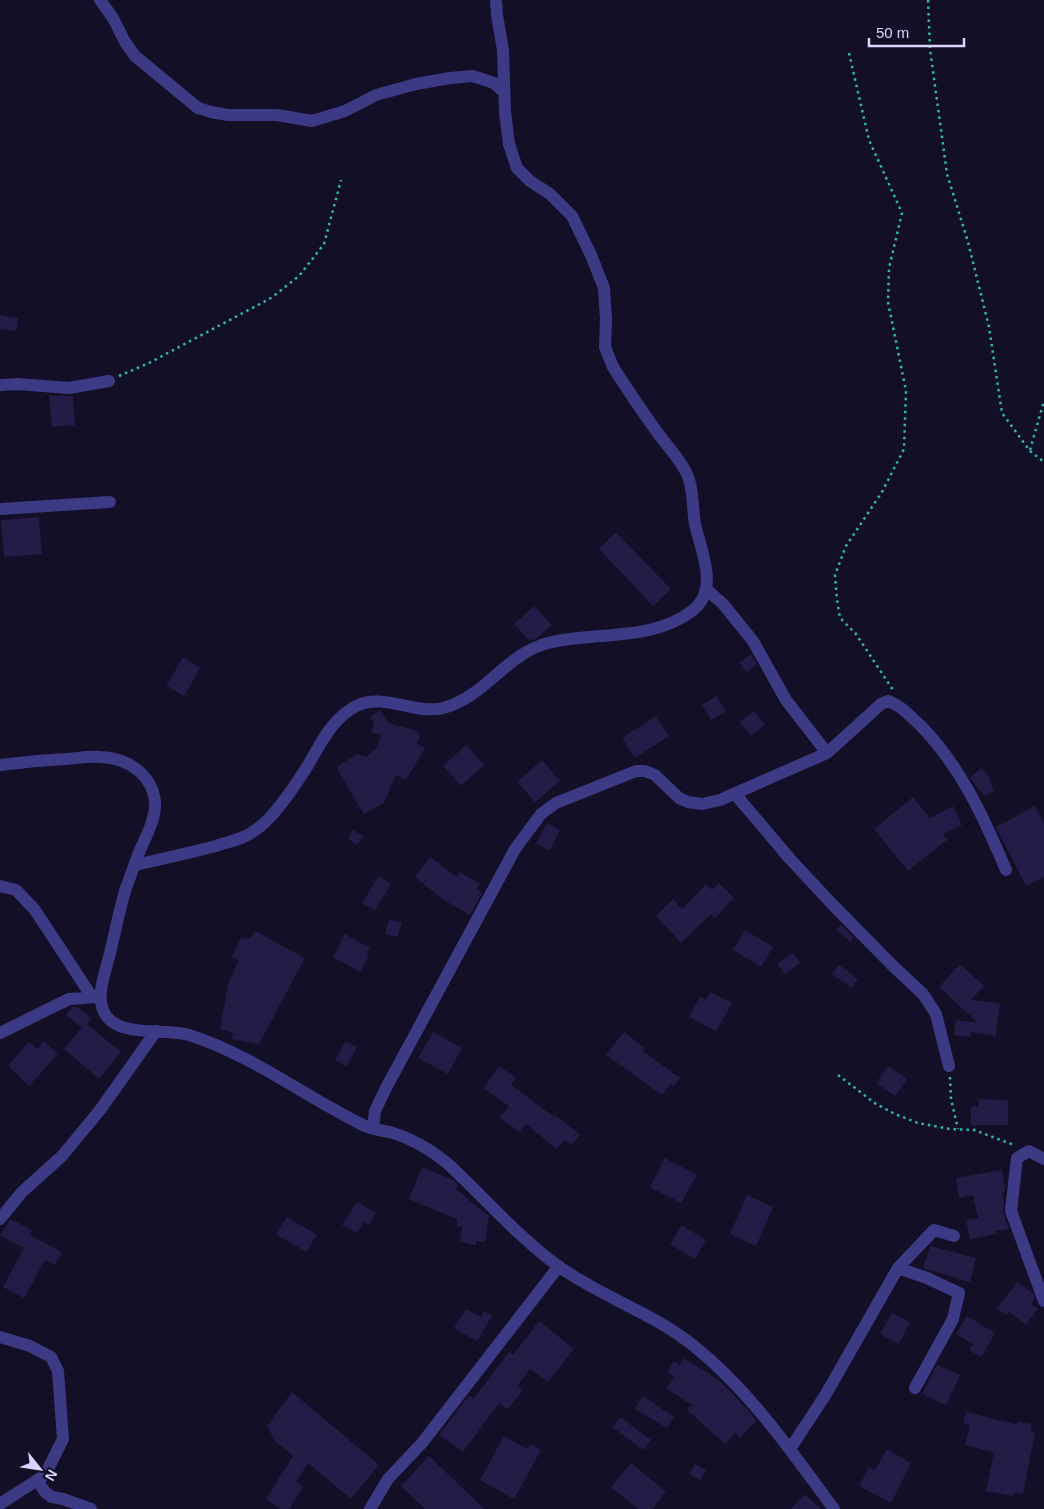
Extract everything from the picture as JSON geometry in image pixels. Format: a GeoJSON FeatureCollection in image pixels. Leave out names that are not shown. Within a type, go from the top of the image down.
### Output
{"type":"FeatureCollection","features":[{"type":"Feature","properties":{"kind":"street"},"geometry":{"type":"LineString","coordinates":[[100,0],[135,56],[198,108],[211,112],[228,115],[277,115],[312,121],[345,111],[376,95],[416,84],[473,76],[494,83],[504,92]]}},
{"type":"Feature","properties":{"kind":"street"},"geometry":{"type":"LineString","coordinates":[[135,864],[198,851],[250,834],[262,825],[295,785],[333,724],[357,706],[368,702],[380,702],[414,708],[440,709],[456,704],[473,694],[509,663],[546,643],[581,637],[648,630],[672,622],[692,611],[702,600],[706,589],[707,576],[695,524],[687,474],[612,367],[605,347],[604,288],[591,255],[572,216],[550,194],[517,168],[509,144],[504,112],[503,50],[496,0]]}},
{"type":"Feature","properties":{"kind":"street"},"geometry":{"type":"LineString","coordinates":[[0,385],[17,384],[69,388],[109,381]]}},
{"type":"Feature","properties":{"kind":"street"},"geometry":{"type":"LineString","coordinates":[[0,510],[110,502]]}},
{"type":"Feature","properties":{"kind":"street"},"geometry":{"type":"LineString","coordinates":[[706,589],[722,604],[753,641],[786,700],[827,753]]}},
{"type":"Feature","properties":{"kind":"street"},"geometry":{"type":"LineString","coordinates":[[373,1128],[375,1111],[386,1088],[515,849],[541,814],[556,803],[636,771],[645,771],[655,775],[678,798],[688,802],[702,804],[720,800],[827,753],[881,704],[888,701],[905,710],[936,742],[960,776],[982,813],[1006,870]]}},
{"type":"Feature","properties":{"kind":"street"},"geometry":{"type":"LineString","coordinates":[[0,765],[102,756],[119,759],[134,766],[153,789],[155,805],[150,825],[125,891],[105,974],[97,997]]}},
{"type":"Feature","properties":{"kind":"street"},"geometry":{"type":"LineString","coordinates":[[735,794],[790,859],[833,905],[894,968],[923,994],[936,1014],[949,1066]]}},
{"type":"Feature","properties":{"kind":"street"},"geometry":{"type":"LineString","coordinates":[[0,886],[16,890],[35,910],[97,997],[104,1012],[110,1020],[119,1026],[130,1029],[186,1034],[212,1043],[263,1067],[310,1097],[365,1127],[395,1134],[422,1145],[448,1163],[526,1239],[558,1266],[602,1293],[670,1328],[722,1371],[758,1408],[834,1509]]}},
{"type":"Feature","properties":{"kind":"street"},"geometry":{"type":"LineString","coordinates":[[0,1033],[69,999],[97,997]]}},
{"type":"Feature","properties":{"kind":"street"},"geometry":{"type":"LineString","coordinates":[[0,1219],[22,1192],[62,1156],[100,1110],[156,1031]]}},
{"type":"Feature","properties":{"kind":"street"},"geometry":{"type":"LineString","coordinates":[[1044,1159],[1029,1151],[1017,1158],[1011,1212],[1035,1272],[1044,1301]]}},
{"type":"Feature","properties":{"kind":"street"},"geometry":{"type":"LineString","coordinates":[[790,1449],[826,1394],[898,1268],[934,1230],[954,1236]]}},
{"type":"Feature","properties":{"kind":"street"},"geometry":{"type":"LineString","coordinates":[[370,1509],[388,1479],[422,1443],[558,1266]]}},
{"type":"Feature","properties":{"kind":"street"},"geometry":{"type":"LineString","coordinates":[[898,1268],[927,1278],[959,1293],[953,1319],[915,1388]]}},
{"type":"Feature","properties":{"kind":"street"},"geometry":{"type":"LineString","coordinates":[[0,1337],[30,1346],[51,1357],[58,1371],[63,1439],[45,1475],[0,1504]]}},
{"type":"Feature","properties":{"kind":"street"},"geometry":{"type":"LineString","coordinates":[[37,1480],[45,1492],[52,1497],[64,1499],[91,1509]]}},
{"type":"Feature","properties":{"kind":"path"},"geometry":{"type":"LineString","coordinates":[[928,0],[930,49],[947,174],[968,242],[989,327],[1002,414],[1030,451],[1044,462]]}},
{"type":"Feature","properties":{"kind":"path"},"geometry":{"type":"LineString","coordinates":[[849,53],[869,140],[902,213],[889,268],[888,302],[906,391],[904,449],[882,492],[846,546],[835,575],[840,618],[856,634],[893,689],[896,704]]}},
{"type":"Feature","properties":{"kind":"path"},"geometry":{"type":"LineString","coordinates":[[109,381],[149,363],[271,298],[299,276],[324,244],[341,180]]}},
{"type":"Feature","properties":{"kind":"path"},"geometry":{"type":"LineString","coordinates":[[1030,451],[1044,401]]}},
{"type":"Feature","properties":{"kind":"path"},"geometry":{"type":"LineString","coordinates":[[949,1066],[951,1099],[958,1129]]}},
{"type":"Feature","properties":{"kind":"path"},"geometry":{"type":"LineString","coordinates":[[838,1075],[876,1104],[895,1114],[918,1122],[950,1129],[974,1130],[1029,1151]]}},
{"type":"Feature","properties":{"kind":"building"},"geometry":{"type":"Polygon","coordinates":[[[0,315],[18,318],[16,331],[0,329],[0,315]]]}},
{"type":"Feature","properties":{"kind":"building"},"geometry":{"type":"Polygon","coordinates":[[[49,395],[73,396],[75,425],[52,427],[49,395]]]}},
{"type":"Feature","properties":{"kind":"building"},"geometry":{"type":"Polygon","coordinates":[[[39,517],[42,554],[4,557],[1,520],[39,517]]]}},
{"type":"Feature","properties":{"kind":"building"},"geometry":{"type":"Polygon","coordinates":[[[616,532],[671,589],[653,606],[599,549],[616,532]]]}},
{"type":"Feature","properties":{"kind":"building"},"geometry":{"type":"Polygon","coordinates":[[[534,606],[552,625],[537,638],[530,641],[514,624],[534,606]]]}},
{"type":"Feature","properties":{"kind":"building"},"geometry":{"type":"Polygon","coordinates":[[[751,654],[757,664],[747,672],[739,663],[751,654]]]}},
{"type":"Feature","properties":{"kind":"building"},"geometry":{"type":"Polygon","coordinates":[[[183,657],[200,668],[184,696],[166,686],[183,657]]]}},
{"type":"Feature","properties":{"kind":"building"},"geometry":{"type":"Polygon","coordinates":[[[716,696],[726,711],[711,720],[702,705],[716,696]]]}},
{"type":"Feature","properties":{"kind":"building"},"geometry":{"type":"Polygon","coordinates":[[[380,710],[388,723],[417,731],[420,736],[417,744],[425,748],[406,780],[396,775],[384,803],[364,814],[337,769],[339,765],[357,754],[366,757],[376,749],[381,735],[371,732],[374,724],[370,717],[380,710]]]}},
{"type":"Feature","properties":{"kind":"building"},"geometry":{"type":"Polygon","coordinates":[[[754,711],[765,725],[751,736],[740,722],[754,711]]]}},
{"type":"Feature","properties":{"kind":"building"},"geometry":{"type":"Polygon","coordinates":[[[656,716],[669,736],[635,758],[622,738],[656,716]]]}},
{"type":"Feature","properties":{"kind":"building"},"geometry":{"type":"Polygon","coordinates":[[[466,745],[484,765],[461,786],[443,766],[466,745]]]}},
{"type":"Feature","properties":{"kind":"building"},"geometry":{"type":"Polygon","coordinates":[[[542,760],[560,781],[535,802],[517,782],[542,760]]]}},
{"type":"Feature","properties":{"kind":"building"},"geometry":{"type":"Polygon","coordinates":[[[981,768],[990,778],[994,791],[984,796],[970,778],[981,768]]]}},
{"type":"Feature","properties":{"kind":"building"},"geometry":{"type":"Polygon","coordinates":[[[913,797],[930,818],[953,806],[962,825],[943,834],[947,840],[908,871],[874,829],[913,797]]]}},
{"type":"Feature","properties":{"kind":"building"},"geometry":{"type":"Polygon","coordinates":[[[1035,806],[1044,823],[1044,877],[1026,886],[996,827],[1035,806]]]}},
{"type":"Feature","properties":{"kind":"building"},"geometry":{"type":"Polygon","coordinates":[[[547,823],[560,830],[550,850],[536,844],[547,823]]]}},
{"type":"Feature","properties":{"kind":"building"},"geometry":{"type":"Polygon","coordinates":[[[353,830],[363,836],[357,845],[348,839],[353,830]]]}},
{"type":"Feature","properties":{"kind":"building"},"geometry":{"type":"Polygon","coordinates":[[[430,857],[457,877],[460,872],[480,884],[476,889],[482,893],[470,915],[444,900],[415,877],[430,857]]]}},
{"type":"Feature","properties":{"kind":"building"},"geometry":{"type":"Polygon","coordinates":[[[379,876],[391,884],[375,910],[362,903],[379,876]]]}},
{"type":"Feature","properties":{"kind":"building"},"geometry":{"type":"Polygon","coordinates":[[[719,883],[734,898],[715,918],[711,914],[681,943],[656,916],[673,899],[682,909],[706,884],[712,890],[719,883]]]}},
{"type":"Feature","properties":{"kind":"building"},"geometry":{"type":"Polygon","coordinates":[[[389,919],[402,923],[397,937],[385,934],[389,919]]]}},
{"type":"Feature","properties":{"kind":"building"},"geometry":{"type":"Polygon","coordinates":[[[841,925],[854,938],[850,942],[836,929],[841,925]]]}},
{"type":"Feature","properties":{"kind":"building"},"geometry":{"type":"Polygon","coordinates":[[[745,930],[773,947],[761,967],[733,950],[745,930]]]}},
{"type":"Feature","properties":{"kind":"building"},"geometry":{"type":"Polygon","coordinates":[[[255,931],[305,958],[259,1044],[232,1039],[233,1033],[220,1029],[228,984],[239,960],[232,957],[241,938],[250,939],[255,931]]]}},
{"type":"Feature","properties":{"kind":"building"},"geometry":{"type":"Polygon","coordinates":[[[345,934],[370,948],[367,954],[369,956],[360,972],[333,957],[345,934]]]}},
{"type":"Feature","properties":{"kind":"building"},"geometry":{"type":"Polygon","coordinates":[[[793,953],[800,963],[785,974],[777,964],[793,953]]]}},
{"type":"Feature","properties":{"kind":"building"},"geometry":{"type":"Polygon","coordinates":[[[960,964],[984,986],[971,1000],[1000,1003],[995,1038],[991,1035],[971,1032],[970,1037],[954,1035],[956,1020],[978,1023],[939,987],[960,964]]]}},
{"type":"Feature","properties":{"kind":"building"},"geometry":{"type":"Polygon","coordinates":[[[839,965],[858,979],[851,988],[832,974],[839,965]]]}},
{"type":"Feature","properties":{"kind":"building"},"geometry":{"type":"Polygon","coordinates":[[[710,992],[732,1003],[716,1031],[689,1017],[700,997],[706,1000],[710,992]]]}},
{"type":"Feature","properties":{"kind":"building"},"geometry":{"type":"Polygon","coordinates":[[[72,1007],[77,1007],[92,1018],[87,1024],[121,1052],[99,1079],[64,1049],[82,1028],[66,1015],[72,1007]]]}},
{"type":"Feature","properties":{"kind":"building"},"geometry":{"type":"Polygon","coordinates":[[[433,1032],[462,1048],[448,1074],[418,1058],[433,1032]]]}},
{"type":"Feature","properties":{"kind":"building"},"geometry":{"type":"Polygon","coordinates":[[[624,1032],[645,1048],[643,1051],[680,1078],[674,1086],[671,1084],[662,1095],[606,1055],[624,1032]]]}},
{"type":"Feature","properties":{"kind":"building"},"geometry":{"type":"Polygon","coordinates":[[[44,1041],[58,1054],[29,1086],[8,1066],[29,1042],[37,1049],[44,1041]]]}},
{"type":"Feature","properties":{"kind":"building"},"geometry":{"type":"Polygon","coordinates":[[[346,1041],[357,1047],[347,1066],[335,1060],[346,1041]]]}},
{"type":"Feature","properties":{"kind":"building"},"geometry":{"type":"Polygon","coordinates":[[[499,1066],[516,1078],[511,1085],[554,1117],[555,1115],[580,1135],[571,1145],[564,1140],[557,1149],[526,1124],[520,1132],[500,1118],[509,1106],[484,1088],[499,1066]]]}},
{"type":"Feature","properties":{"kind":"building"},"geometry":{"type":"Polygon","coordinates":[[[888,1066],[907,1079],[895,1096],[876,1083],[888,1066]]]}},
{"type":"Feature","properties":{"kind":"building"},"geometry":{"type":"Polygon","coordinates":[[[979,1099],[1008,1100],[1008,1125],[971,1125],[971,1107],[979,1107],[979,1099]]]}},
{"type":"Feature","properties":{"kind":"building"},"geometry":{"type":"Polygon","coordinates":[[[665,1158],[697,1175],[681,1203],[650,1187],[665,1158]]]}},
{"type":"Feature","properties":{"kind":"building"},"geometry":{"type":"Polygon","coordinates":[[[422,1167],[453,1180],[458,1185],[456,1189],[489,1216],[485,1242],[476,1241],[476,1245],[460,1242],[462,1227],[457,1226],[457,1219],[409,1199],[422,1167]]]}},
{"type":"Feature","properties":{"kind":"building"},"geometry":{"type":"Polygon","coordinates":[[[1002,1170],[1005,1188],[1005,1192],[1002,1193],[1003,1211],[1009,1229],[996,1231],[996,1234],[970,1239],[966,1220],[978,1218],[973,1195],[959,1198],[956,1178],[1002,1170]]]}},
{"type":"Feature","properties":{"kind":"building"},"geometry":{"type":"Polygon","coordinates":[[[747,1195],[773,1207],[756,1246],[730,1234],[747,1195]]]}},
{"type":"Feature","properties":{"kind":"building"},"geometry":{"type":"Polygon","coordinates":[[[357,1202],[376,1213],[369,1225],[364,1221],[357,1233],[342,1225],[357,1202]]]}},
{"type":"Feature","properties":{"kind":"building"},"geometry":{"type":"Polygon","coordinates":[[[287,1217],[317,1235],[306,1252],[276,1234],[287,1217]]]}},
{"type":"Feature","properties":{"kind":"building"},"geometry":{"type":"Polygon","coordinates":[[[10,1219],[32,1230],[30,1235],[62,1252],[55,1265],[45,1260],[24,1298],[3,1287],[24,1248],[0,1236],[10,1219]]]}},
{"type":"Feature","properties":{"kind":"building"},"geometry":{"type":"Polygon","coordinates":[[[682,1225],[706,1240],[695,1259],[670,1244],[682,1225]]]}},
{"type":"Feature","properties":{"kind":"building"},"geometry":{"type":"Polygon","coordinates":[[[930,1246],[976,1258],[970,1282],[923,1268],[930,1246]]]}},
{"type":"Feature","properties":{"kind":"building"},"geometry":{"type":"Polygon","coordinates":[[[1017,1282],[1033,1293],[1035,1299],[1031,1304],[1038,1309],[1026,1325],[1009,1312],[1006,1315],[997,1308],[1017,1282]]]}},
{"type":"Feature","properties":{"kind":"building"},"geometry":{"type":"Polygon","coordinates":[[[466,1309],[481,1317],[484,1311],[492,1316],[477,1341],[454,1328],[466,1309]]]}},
{"type":"Feature","properties":{"kind":"building"},"geometry":{"type":"Polygon","coordinates":[[[892,1313],[910,1322],[899,1344],[880,1334],[892,1313]]]}},
{"type":"Feature","properties":{"kind":"building"},"geometry":{"type":"Polygon","coordinates":[[[967,1316],[995,1333],[981,1357],[969,1350],[973,1344],[956,1334],[967,1316]]]}},
{"type":"Feature","properties":{"kind":"building"},"geometry":{"type":"Polygon","coordinates":[[[539,1321],[574,1349],[548,1382],[530,1369],[517,1386],[523,1390],[508,1409],[499,1403],[463,1452],[439,1435],[469,1395],[474,1398],[509,1352],[513,1355],[539,1321]]]}},
{"type":"Feature","properties":{"kind":"building"},"geometry":{"type":"Polygon","coordinates":[[[684,1358],[717,1379],[754,1417],[756,1421],[740,1438],[735,1433],[725,1444],[687,1410],[692,1405],[666,1388],[674,1377],[667,1372],[674,1361],[680,1365],[684,1358]]]}},
{"type":"Feature","properties":{"kind":"building"},"geometry":{"type":"Polygon","coordinates":[[[937,1365],[960,1375],[946,1405],[922,1394],[937,1365]]]}},
{"type":"Feature","properties":{"kind":"building"},"geometry":{"type":"Polygon","coordinates":[[[292,1392],[379,1465],[351,1499],[308,1463],[296,1482],[303,1487],[289,1509],[281,1509],[266,1499],[293,1456],[275,1441],[267,1426],[292,1392]]]}},
{"type":"Feature","properties":{"kind":"building"},"geometry":{"type":"Polygon","coordinates":[[[643,1396],[674,1417],[667,1428],[635,1409],[643,1396]]]}},
{"type":"Feature","properties":{"kind":"building"},"geometry":{"type":"Polygon","coordinates":[[[966,1412],[1018,1425],[1018,1422],[1032,1424],[1031,1431],[1035,1432],[1023,1494],[1014,1493],[1013,1496],[986,1491],[994,1452],[965,1445],[970,1425],[963,1423],[966,1412]]]}},
{"type":"Feature","properties":{"kind":"building"},"geometry":{"type":"Polygon","coordinates":[[[620,1417],[651,1440],[643,1450],[612,1427],[620,1417]]]}},
{"type":"Feature","properties":{"kind":"building"},"geometry":{"type":"Polygon","coordinates":[[[504,1436],[527,1449],[531,1444],[541,1450],[514,1499],[480,1480],[504,1436]]]}},
{"type":"Feature","properties":{"kind":"building"},"geometry":{"type":"Polygon","coordinates":[[[887,1449],[911,1463],[891,1503],[859,1486],[869,1467],[875,1470],[887,1449]]]}},
{"type":"Feature","properties":{"kind":"building"},"geometry":{"type":"Polygon","coordinates":[[[429,1456],[484,1509],[425,1509],[401,1486],[429,1456]]]}},
{"type":"Feature","properties":{"kind":"building"},"geometry":{"type":"Polygon","coordinates":[[[631,1463],[666,1492],[652,1509],[638,1509],[611,1487],[631,1463]]]}},
{"type":"Feature","properties":{"kind":"building"},"geometry":{"type":"Polygon","coordinates":[[[695,1464],[706,1470],[700,1480],[689,1474],[695,1464]]]}},
{"type":"Feature","properties":{"kind":"building"},"geometry":{"type":"Polygon","coordinates":[[[805,1494],[821,1509],[791,1509],[805,1494]]]}}]}
